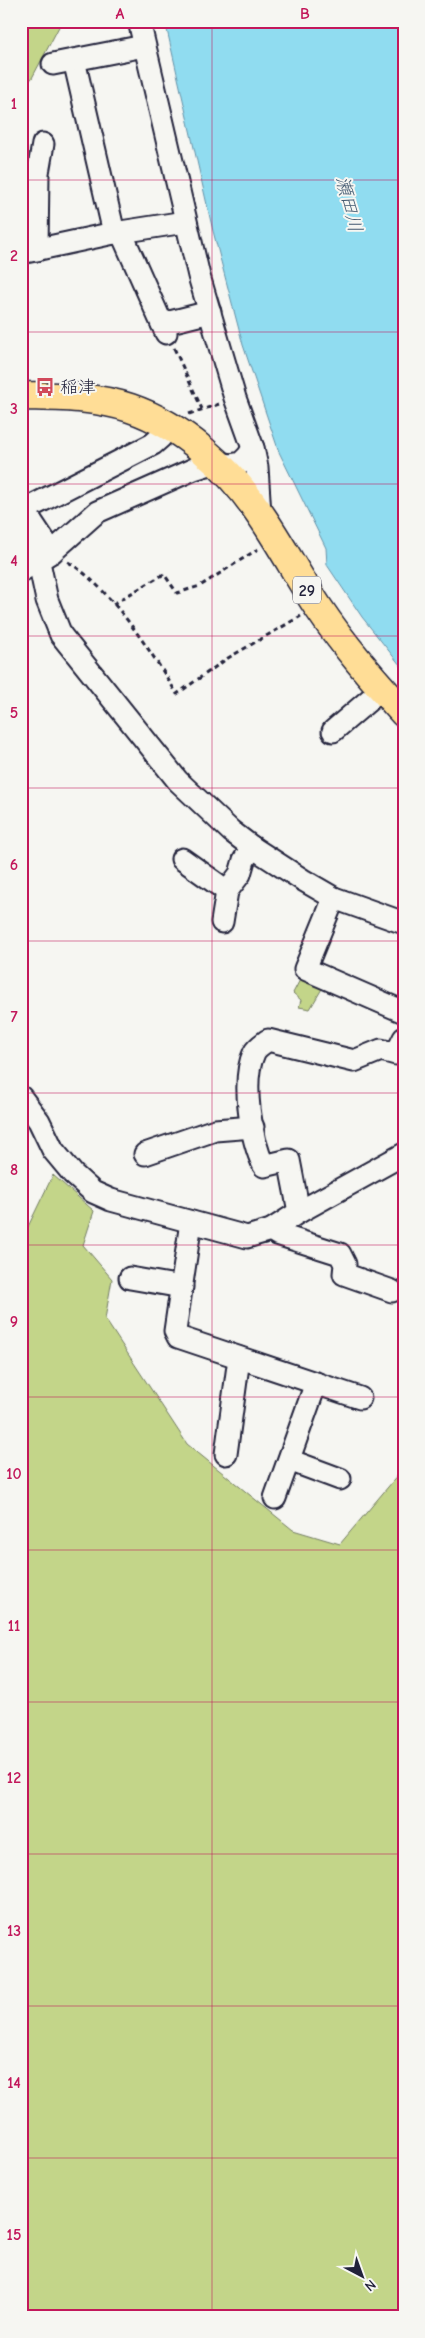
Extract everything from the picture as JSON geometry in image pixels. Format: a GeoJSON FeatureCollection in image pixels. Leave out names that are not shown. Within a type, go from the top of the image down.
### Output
{"type":"FeatureCollection","features":[{"type":"Feature","properties":{"kind":"main road","name":"29"},"geometry":{"type":"LineString","coordinates":[[21,396],[99,400],[130,408],[165,432],[216,462],[260,514],[347,650],[404,713]]}},
{"type":"Feature","properties":{"kind":"street"},"geometry":{"type":"LineString","coordinates":[[139,21],[185,222],[235,398],[253,448],[257,467],[260,514]]}},
{"type":"Feature","properties":{"kind":"street"},"geometry":{"type":"LineString","coordinates":[[53,64],[144,46]]}},
{"type":"Feature","properties":{"kind":"street"},"geometry":{"type":"LineString","coordinates":[[74,60],[118,232],[164,329],[210,312]]}},
{"type":"Feature","properties":{"kind":"street"},"geometry":{"type":"LineString","coordinates":[[43,144],[29,251],[118,232],[185,222]]}},
{"type":"Feature","properties":{"kind":"street"},"geometry":{"type":"LineString","coordinates":[[165,432],[153,444],[24,510],[47,600],[61,635],[178,781],[230,831],[252,847],[334,898],[404,923]]}},
{"type":"Feature","properties":{"kind":"street"},"geometry":{"type":"LineString","coordinates":[[38,562],[97,512],[194,469],[216,462],[230,465],[241,462],[253,448]]}},
{"type":"Feature","properties":{"kind":"street"},"geometry":{"type":"LineString","coordinates":[[21,535],[38,562]]}},
{"type":"Feature","properties":{"kind":"street"},"geometry":{"type":"LineString","coordinates":[[333,732],[382,689]]}},
{"type":"Feature","properties":{"kind":"street"},"geometry":{"type":"LineString","coordinates":[[222,922],[227,892],[240,874],[244,860],[252,847]]}},
{"type":"Feature","properties":{"kind":"street"},"geometry":{"type":"LineString","coordinates":[[182,859],[227,892]]}},
{"type":"Feature","properties":{"kind":"street"},"geometry":{"type":"LineString","coordinates":[[334,898],[305,969],[404,1012]]}},
{"type":"Feature","properties":{"kind":"street"},"geometry":{"type":"LineString","coordinates":[[299,1212],[289,1160],[264,1166],[258,1152],[247,1090],[254,1052],[268,1040],[354,1061],[381,1050],[396,1054],[404,1038]]}},
{"type":"Feature","properties":{"kind":"street"},"geometry":{"type":"LineString","coordinates":[[21,1098],[39,1121],[53,1150],[73,1174],[94,1192],[111,1200],[246,1237],[272,1230],[299,1212],[404,1154]]}},
{"type":"Feature","properties":{"kind":"street"},"geometry":{"type":"LineString","coordinates":[[145,1154],[180,1132],[253,1127]]}},
{"type":"Feature","properties":{"kind":"street"},"geometry":{"type":"LineString","coordinates":[[191,1222],[176,1331],[178,1336],[360,1398]]}},
{"type":"Feature","properties":{"kind":"street"},"geometry":{"type":"LineString","coordinates":[[272,1230],[277,1234],[340,1254],[346,1264],[344,1274],[392,1291]]}},
{"type":"Feature","properties":{"kind":"street"},"geometry":{"type":"LineString","coordinates":[[130,1278],[182,1287]]}},
{"type":"Feature","properties":{"kind":"street"},"geometry":{"type":"LineString","coordinates":[[226,1454],[239,1358]]}},
{"type":"Feature","properties":{"kind":"street"},"geometry":{"type":"LineString","coordinates":[[275,1498],[316,1383]]}},
{"type":"Feature","properties":{"kind":"street"},"geometry":{"type":"LineString","coordinates":[[289,1460],[340,1479]]}},
{"type":"Feature","properties":{"kind":"path"},"geometry":{"type":"LineString","coordinates":[[164,329],[202,409]]}},
{"type":"Feature","properties":{"kind":"path"},"geometry":{"type":"LineString","coordinates":[[165,432],[175,419],[235,398]]}},
{"type":"Feature","properties":{"kind":"path"},"geometry":{"type":"LineString","coordinates":[[113,604],[164,574],[177,593],[200,586],[275,538]]}},
{"type":"Feature","properties":{"kind":"path"},"geometry":{"type":"LineString","coordinates":[[38,562],[82,570],[96,582],[154,657],[177,694],[228,658],[318,606]]}},
{"type":"Feature","properties":{"kind":"green space"},"geometry":{"type":"Polygon","coordinates":[[[21,21],[62,21],[32,78],[21,90],[21,21]]]}},
{"type":"Feature","properties":{"kind":"green space"},"geometry":{"type":"Polygon","coordinates":[[[302,976],[323,987],[310,1009],[299,1007],[301,1000],[293,993],[302,976]]]}},
{"type":"Feature","properties":{"kind":"green space"},"geometry":{"type":"Polygon","coordinates":[[[53,1175],[94,1211],[83,1245],[112,1279],[105,1319],[187,1444],[293,1530],[340,1544],[404,1468],[404,2317],[21,2317],[21,1241],[53,1175]]]}},
{"type":"Feature","properties":{"kind":"water","name":"瀬田川"},"geometry":{"type":"Polygon","coordinates":[[[165,21],[404,21],[404,670],[362,617],[327,565],[326,548],[279,452],[243,345],[213,231],[165,21]]]}},
{"type":"Feature","properties":{"kind":"place","name":"稲津"},"geometry":{"type":"Point","coordinates":[45,387]}}]}
